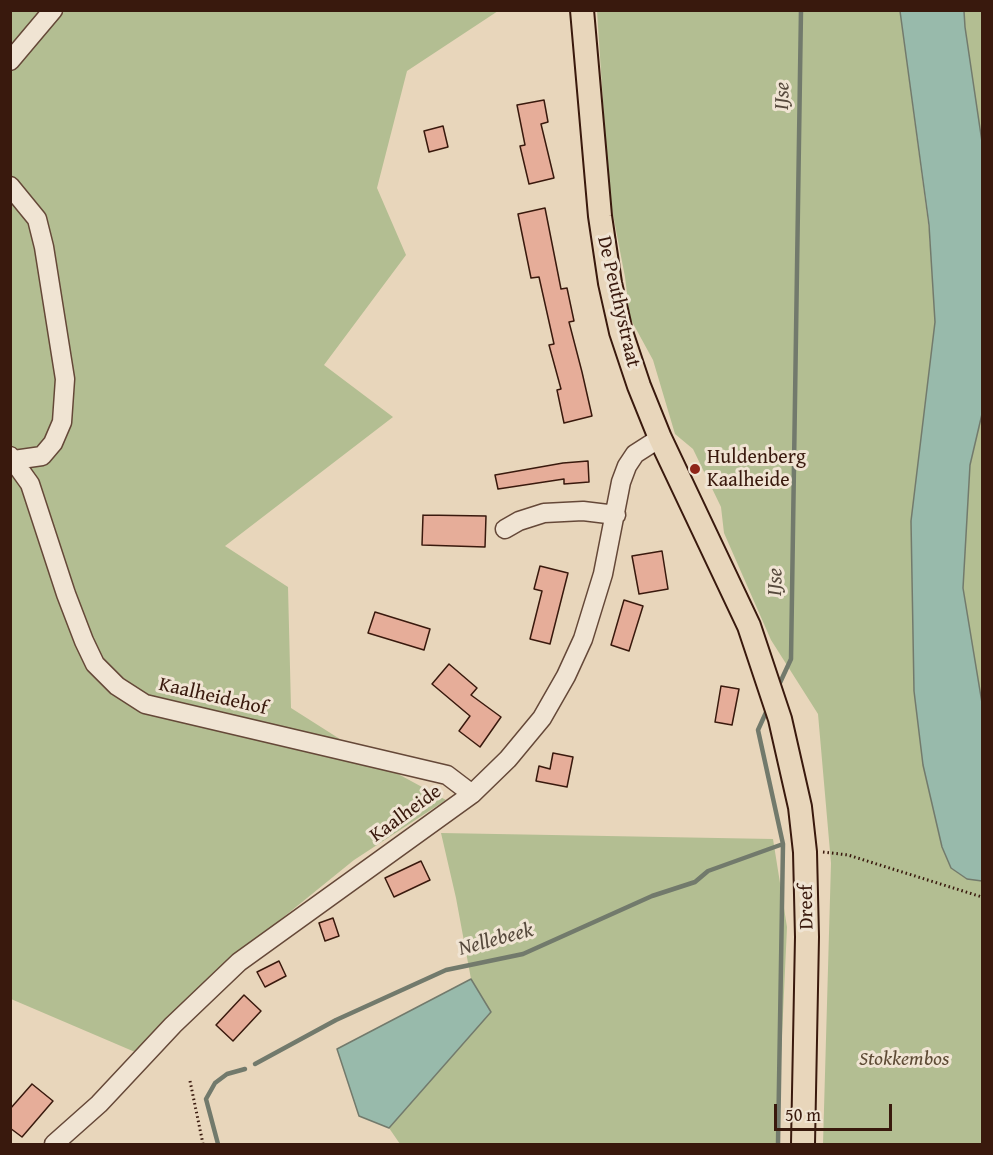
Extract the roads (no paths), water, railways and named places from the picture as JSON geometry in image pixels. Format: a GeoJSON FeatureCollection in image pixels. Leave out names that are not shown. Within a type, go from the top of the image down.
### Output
{"type":"FeatureCollection","features":[{"type":"Feature","properties":{"kind":"main road","name":"De Peuthystraat"},"geometry":{"type":"LineString","coordinates":[[582,10],[593,158],[610,283],[628,354],[660,438],[749,626],[766,675]]}},
{"type":"Feature","properties":{"kind":"main road","name":"Dreef"},"geometry":{"type":"LineString","coordinates":[[766,675],[780,719],[800,807],[805,852],[807,937],[803,1144]]}},
{"type":"Feature","properties":{"kind":"street"},"geometry":{"type":"LineString","coordinates":[[10,61],[52,10]]}},
{"type":"Feature","properties":{"kind":"street","name":"Kaalheidehof"},"geometry":{"type":"LineString","coordinates":[[10,186],[37,219],[44,247],[64,379],[62,422],[53,443],[42,456],[12,458]]}},
{"type":"Feature","properties":{"kind":"street","name":"Kaalheide"},"geometry":{"type":"LineString","coordinates":[[54,1144],[99,1104],[173,1025],[239,962],[472,795],[508,759],[542,718],[567,676],[583,639],[603,574],[621,482],[627,466],[635,454],[660,438]]}},
{"type":"Feature","properties":{"kind":"street","name":"Kaalheidehof"},"geometry":{"type":"LineString","coordinates":[[12,458],[30,484],[84,641],[95,664],[117,686],[145,704],[447,775],[472,795]]}},
{"type":"Feature","properties":{"kind":"street"},"geometry":{"type":"LineString","coordinates":[[505,529],[519,521],[544,513],[583,511],[616,515]]}},
{"type":"Feature","properties":{"kind":"waterway","name":"IJse"},"geometry":{"type":"LineString","coordinates":[[778,687],[791,659],[801,10]]}},
{"type":"Feature","properties":{"kind":"waterway","name":"IJse"},"geometry":{"type":"LineString","coordinates":[[768,708],[758,730],[783,844],[778,1144]]}},
{"type":"Feature","properties":{"kind":"waterway","name":"Nellebeek"},"geometry":{"type":"LineString","coordinates":[[255,1064],[336,1020],[446,970],[523,954],[652,896],[695,882],[708,871],[783,844]]}},
{"type":"Feature","properties":{"kind":"waterway","name":"Nellebeek"},"geometry":{"type":"LineString","coordinates":[[218,1144],[206,1099],[215,1083],[227,1074],[245,1069]]}},
{"type":"Feature","properties":{"kind":"place","name":"Huldenberg Kaalheide"},"geometry":{"type":"Point","coordinates":[695,469]}},
{"type":"Feature","properties":{"kind":"park label","name":"Stokkembos"},"geometry":{"type":"Point","coordinates":[904,1060]}}]}
